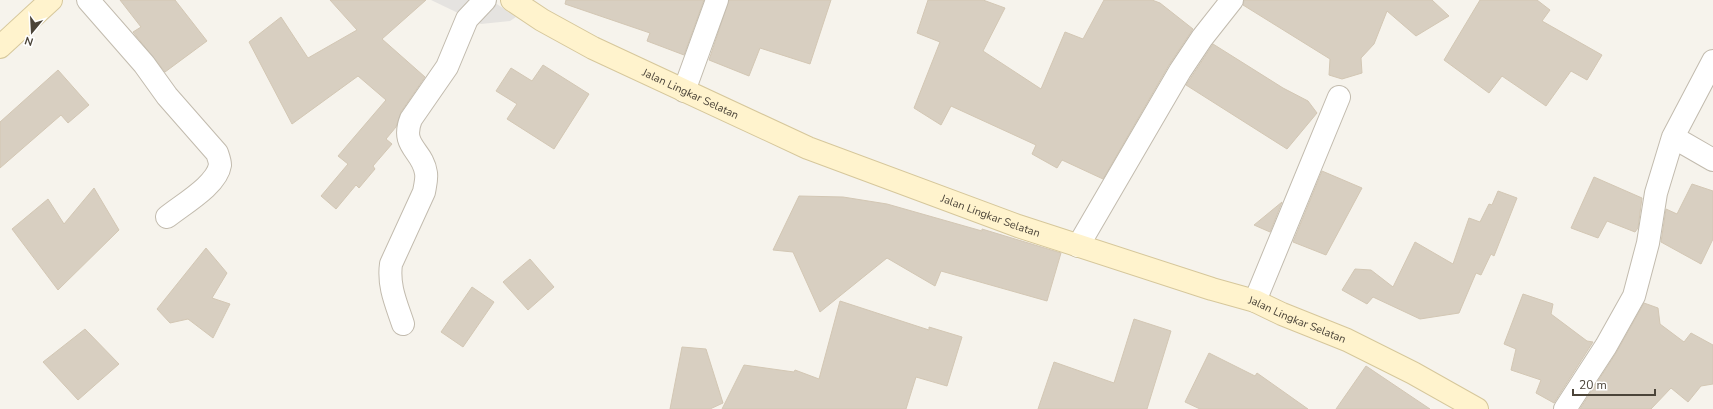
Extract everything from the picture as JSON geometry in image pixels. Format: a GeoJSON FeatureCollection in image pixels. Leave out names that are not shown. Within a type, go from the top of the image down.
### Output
{"type":"FeatureCollection","features":[{"type":"Feature","properties":{"kind":"street"},"geometry":{"type":"LineString","coordinates":[[0,48],[51,0]]}},
{"type":"Feature","properties":{"kind":"street"},"geometry":{"type":"LineString","coordinates":[[88,0],[144,64],[167,96],[217,153],[220,163],[212,182],[167,217]]}},
{"type":"Feature","properties":{"kind":"street"},"geometry":{"type":"LineString","coordinates":[[403,324],[391,290],[389,276],[391,264],[424,192],[426,183],[426,172],[410,145],[408,138],[408,127],[411,119],[447,67],[467,19],[485,0]]}},
{"type":"Feature","properties":{"kind":"street","name":"Jalan Lingkar Selatan"},"geometry":{"type":"LineString","coordinates":[[512,0],[542,20],[593,48],[808,148],[958,204],[1078,246],[1255,301],[1282,314],[1347,340],[1413,373],[1477,409]]}},
{"type":"Feature","properties":{"kind":"street"},"geometry":{"type":"LineString","coordinates":[[684,91],[717,0]]}},
{"type":"Feature","properties":{"kind":"street"},"geometry":{"type":"LineString","coordinates":[[1078,246],[1180,70],[1202,38],[1232,0]]}},
{"type":"Feature","properties":{"kind":"street"},"geometry":{"type":"LineString","coordinates":[[1565,409],[1606,346],[1634,296],[1648,243],[1656,193],[1673,137],[1713,61]]}},
{"type":"Feature","properties":{"kind":"street"},"geometry":{"type":"LineString","coordinates":[[1255,301],[1339,98]]}},
{"type":"Feature","properties":{"kind":"street"},"geometry":{"type":"LineString","coordinates":[[1673,137],[1713,160]]}},
{"type":"Feature","properties":{"kind":"shaded area"},"geometry":{"type":"Polygon","coordinates":[[[431,0],[491,0],[516,17],[510,21],[481,24],[431,0]]]}},
{"type":"Feature","properties":{"kind":"building"},"geometry":{"type":"Polygon","coordinates":[[[120,0],[175,0],[207,41],[165,72],[133,32],[141,27],[120,0]]]}},
{"type":"Feature","properties":{"kind":"building"},"geometry":{"type":"Polygon","coordinates":[[[330,0],[426,0],[382,39],[425,77],[401,112],[396,127],[386,139],[392,144],[373,166],[375,169],[359,188],[356,185],[336,209],[321,196],[348,164],[338,156],[386,100],[358,76],[292,124],[249,42],[281,17],[308,58],[357,30],[330,0]]]}},
{"type":"Feature","properties":{"kind":"building"},"geometry":{"type":"Polygon","coordinates":[[[566,0],[704,0],[684,55],[647,41],[650,33],[565,4],[566,0]]]}},
{"type":"Feature","properties":{"kind":"building"},"geometry":{"type":"Polygon","coordinates":[[[729,0],[831,0],[810,64],[760,48],[749,76],[709,60],[729,0]]]}},
{"type":"Feature","properties":{"kind":"building"},"geometry":{"type":"Polygon","coordinates":[[[928,0],[983,0],[1005,8],[983,51],[1041,89],[1065,32],[1083,39],[1104,0],[1152,0],[1160,3],[1193,29],[1169,65],[1103,179],[1062,160],[1057,168],[1032,154],[1036,145],[951,106],[941,125],[914,108],[940,42],[917,33],[928,0]]]}},
{"type":"Feature","properties":{"kind":"building"},"geometry":{"type":"Polygon","coordinates":[[[1244,0],[1432,0],[1449,16],[1416,36],[1387,11],[1374,44],[1361,58],[1362,73],[1342,79],[1329,75],[1330,59],[1243,5],[1244,0]]]}},
{"type":"Feature","properties":{"kind":"building"},"geometry":{"type":"Polygon","coordinates":[[[1480,0],[1537,0],[1550,10],[1542,21],[1602,55],[1587,80],[1571,71],[1546,106],[1502,76],[1489,93],[1444,60],[1480,0]]]}},
{"type":"Feature","properties":{"kind":"building"},"geometry":{"type":"Polygon","coordinates":[[[1213,44],[1283,88],[1308,101],[1317,113],[1287,149],[1186,85],[1213,44]]]}},
{"type":"Feature","properties":{"kind":"building"},"geometry":{"type":"Polygon","coordinates":[[[543,65],[589,94],[554,149],[507,119],[517,104],[496,91],[511,68],[532,81],[543,65]]]}},
{"type":"Feature","properties":{"kind":"building"},"geometry":{"type":"Polygon","coordinates":[[[58,70],[89,105],[68,123],[61,115],[0,168],[0,122],[58,70]]]}},
{"type":"Feature","properties":{"kind":"building"},"geometry":{"type":"Polygon","coordinates":[[[1322,171],[1362,188],[1326,255],[1293,242],[1322,171]]]}},
{"type":"Feature","properties":{"kind":"building"},"geometry":{"type":"Polygon","coordinates":[[[1594,177],[1642,198],[1638,228],[1635,232],[1607,221],[1598,238],[1571,228],[1594,177]]]}},
{"type":"Feature","properties":{"kind":"building"},"geometry":{"type":"Polygon","coordinates":[[[1692,184],[1713,191],[1713,239],[1701,264],[1661,242],[1666,209],[1677,214],[1692,184]]]}},
{"type":"Feature","properties":{"kind":"building"},"geometry":{"type":"Polygon","coordinates":[[[94,188],[119,230],[58,290],[12,229],[48,199],[64,224],[94,188]]]}},
{"type":"Feature","properties":{"kind":"building"},"geometry":{"type":"Polygon","coordinates":[[[1498,191],[1517,198],[1494,256],[1491,254],[1481,275],[1476,273],[1459,313],[1420,319],[1373,297],[1367,304],[1342,290],[1355,269],[1371,270],[1393,287],[1415,242],[1453,264],[1469,218],[1480,222],[1489,204],[1492,205],[1498,191]]]}},
{"type":"Feature","properties":{"kind":"building"},"geometry":{"type":"Polygon","coordinates":[[[799,196],[843,197],[887,204],[982,231],[982,229],[1061,253],[1047,301],[941,271],[935,286],[887,258],[820,312],[793,252],[773,250],[799,196]]]}},
{"type":"Feature","properties":{"kind":"building"},"geometry":{"type":"Polygon","coordinates":[[[1282,202],[1270,232],[1254,225],[1282,202]]]}},
{"type":"Feature","properties":{"kind":"building"},"geometry":{"type":"Polygon","coordinates":[[[206,248],[227,273],[212,298],[230,304],[213,338],[188,319],[170,323],[157,309],[206,248]]]}},
{"type":"Feature","properties":{"kind":"building"},"geometry":{"type":"Polygon","coordinates":[[[530,259],[554,287],[528,310],[503,282],[530,259]]]}},
{"type":"Feature","properties":{"kind":"building"},"geometry":{"type":"Polygon","coordinates":[[[472,287],[494,302],[463,347],[441,332],[472,287]]]}},
{"type":"Feature","properties":{"kind":"building"},"geometry":{"type":"Polygon","coordinates":[[[1523,294],[1553,304],[1551,314],[1587,341],[1593,342],[1554,403],[1536,393],[1541,380],[1511,370],[1516,349],[1504,344],[1523,294]]]}},
{"type":"Feature","properties":{"kind":"building"},"geometry":{"type":"Polygon","coordinates":[[[840,301],[929,330],[929,327],[962,337],[947,386],[916,377],[906,409],[722,409],[744,365],[794,372],[795,370],[819,379],[840,301]]]}},
{"type":"Feature","properties":{"kind":"building"},"geometry":{"type":"Polygon","coordinates":[[[1644,303],[1658,308],[1660,324],[1684,342],[1691,333],[1713,345],[1713,384],[1701,386],[1688,402],[1671,388],[1651,409],[1580,409],[1616,353],[1644,303]]]}},
{"type":"Feature","properties":{"kind":"building"},"geometry":{"type":"Polygon","coordinates":[[[1134,319],[1171,331],[1147,409],[1038,409],[1054,362],[1114,383],[1134,319]]]}},
{"type":"Feature","properties":{"kind":"building"},"geometry":{"type":"Polygon","coordinates":[[[85,329],[119,364],[78,400],[43,362],[85,329]]]}},
{"type":"Feature","properties":{"kind":"building"},"geometry":{"type":"Polygon","coordinates":[[[682,347],[706,349],[723,403],[710,409],[670,409],[682,347]]]}},
{"type":"Feature","properties":{"kind":"building"},"geometry":{"type":"Polygon","coordinates":[[[1209,353],[1255,376],[1257,373],[1308,409],[1200,409],[1185,402],[1209,353]]]}},
{"type":"Feature","properties":{"kind":"building"},"geometry":{"type":"Polygon","coordinates":[[[1366,366],[1430,409],[1336,409],[1366,366]]]}}]}
